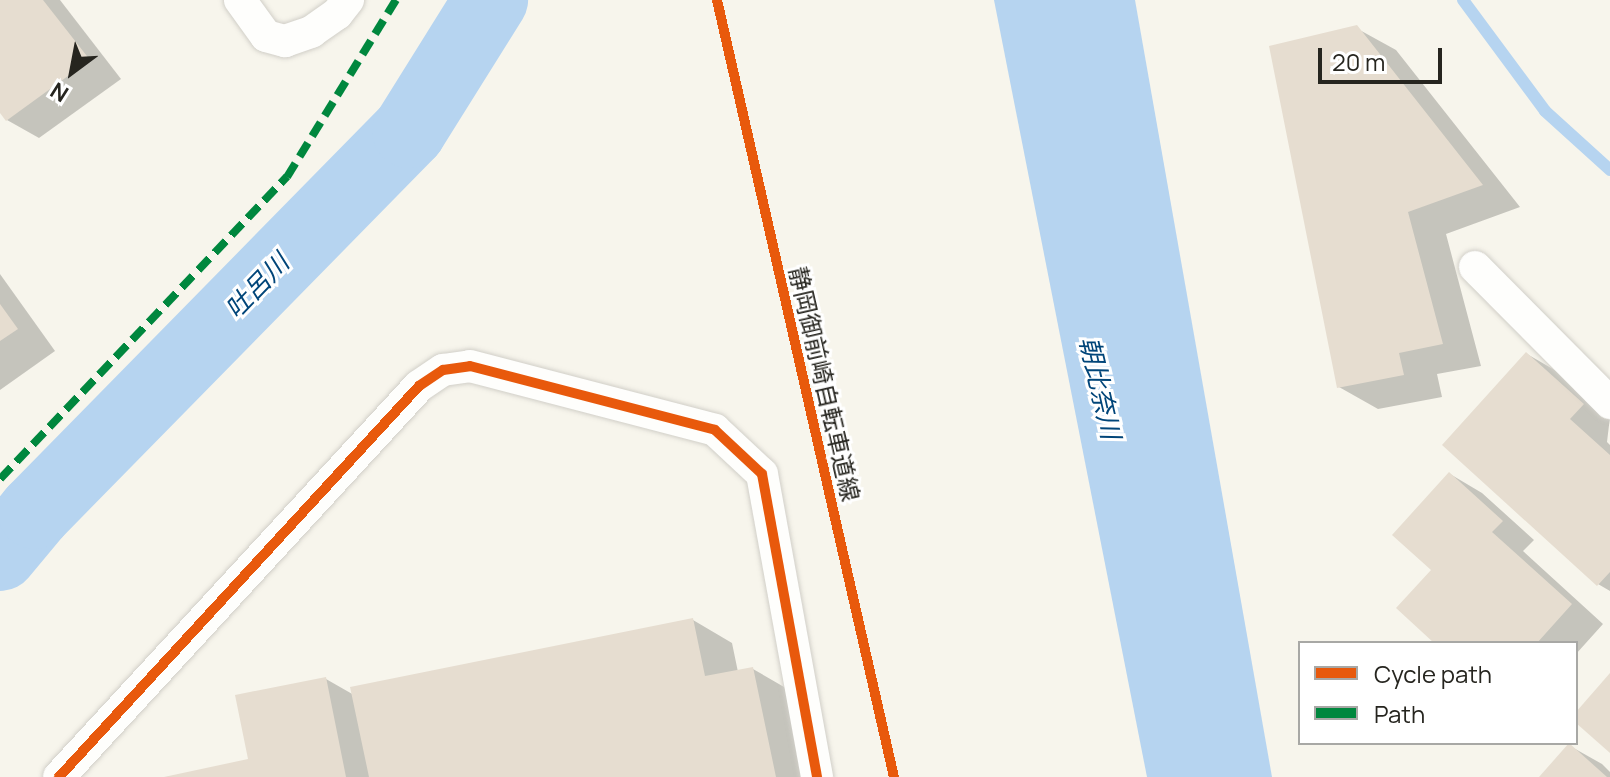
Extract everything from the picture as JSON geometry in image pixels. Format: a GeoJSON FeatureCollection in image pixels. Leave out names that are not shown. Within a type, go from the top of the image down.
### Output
{"type":"FeatureCollection","features":[{"type":"Feature","properties":{"kind":"street"},"geometry":{"type":"LineString","coordinates":[[240,0],[266,36],[285,41],[311,32],[337,14],[348,0]]}},
{"type":"Feature","properties":{"kind":"street"},"geometry":{"type":"LineString","coordinates":[[1475,267],[1610,403]]}},
{"type":"Feature","properties":{"kind":"street"},"geometry":{"type":"LineString","coordinates":[[59,777],[419,386],[443,370],[470,366],[715,430],[762,474],[817,777]]}},
{"type":"Feature","properties":{"kind":"water","name":"朝比奈川"},"geometry":{"type":"Polygon","coordinates":[[[994,0],[1135,0],[1272,777],[1147,777],[994,0]]]}},
{"type":"Feature","properties":{"kind":"building"},"geometry":{"type":"Polygon","coordinates":[[[0,0],[43,0],[90,60],[6,121],[0,113],[0,0]]]}},
{"type":"Feature","properties":{"kind":"building"},"geometry":{"type":"Polygon","coordinates":[[[1357,25],[1483,185],[1408,212],[1443,344],[1399,353],[1404,375],[1337,388],[1269,46],[1357,25]]]}},
{"type":"Feature","properties":{"kind":"building"},"geometry":{"type":"Polygon","coordinates":[[[0,304],[18,329],[0,341],[0,304]]]}},
{"type":"Feature","properties":{"kind":"building"},"geometry":{"type":"Polygon","coordinates":[[[1526,352],[1584,404],[1570,419],[1610,455],[1610,572],[1597,586],[1442,445],[1526,352]]]}},
{"type":"Feature","properties":{"kind":"building"},"geometry":{"type":"Polygon","coordinates":[[[1449,472],[1503,521],[1492,532],[1572,604],[1539,641],[1432,641],[1396,608],[1431,570],[1392,535],[1449,472]]]}},
{"type":"Feature","properties":{"kind":"building"},"geometry":{"type":"Polygon","coordinates":[[[693,618],[705,676],[753,667],[776,777],[369,777],[350,687],[693,618]]]}},
{"type":"Feature","properties":{"kind":"building"},"geometry":{"type":"Polygon","coordinates":[[[1610,673],[1610,753],[1578,725],[1578,710],[1610,673]]]}},
{"type":"Feature","properties":{"kind":"building"},"geometry":{"type":"Polygon","coordinates":[[[326,677],[346,777],[164,777],[248,759],[235,695],[326,677]]]}},
{"type":"Feature","properties":{"kind":"building"},"geometry":{"type":"Polygon","coordinates":[[[1567,745],[1571,745],[1607,777],[1539,777],[1567,745]]]}},
{"type":"Feature","properties":{"kind":"waterway","name":"吐呂川"},"geometry":{"type":"LineString","coordinates":[[0,554],[35,512],[409,131],[491,0]]}},
{"type":"Feature","properties":{"kind":"waterway"},"geometry":{"type":"LineString","coordinates":[[1463,0],[1545,111],[1610,170]]}},
{"type":"Feature","properties":{"kind":"marked path"},"geometry":{"type":"LineString","coordinates":[[0,479],[287,177],[396,0]]}},
{"type":"Feature","properties":{"kind":"cycle path","name":"静岡御前崎自転車道線"},"geometry":{"type":"LineString","coordinates":[[717,0],[894,777]]}},
{"type":"Feature","properties":{"kind":"cycle path"},"geometry":{"type":"LineString","coordinates":[[59,777],[419,386],[443,370],[470,366],[715,430],[762,474],[817,777]]}}]}
